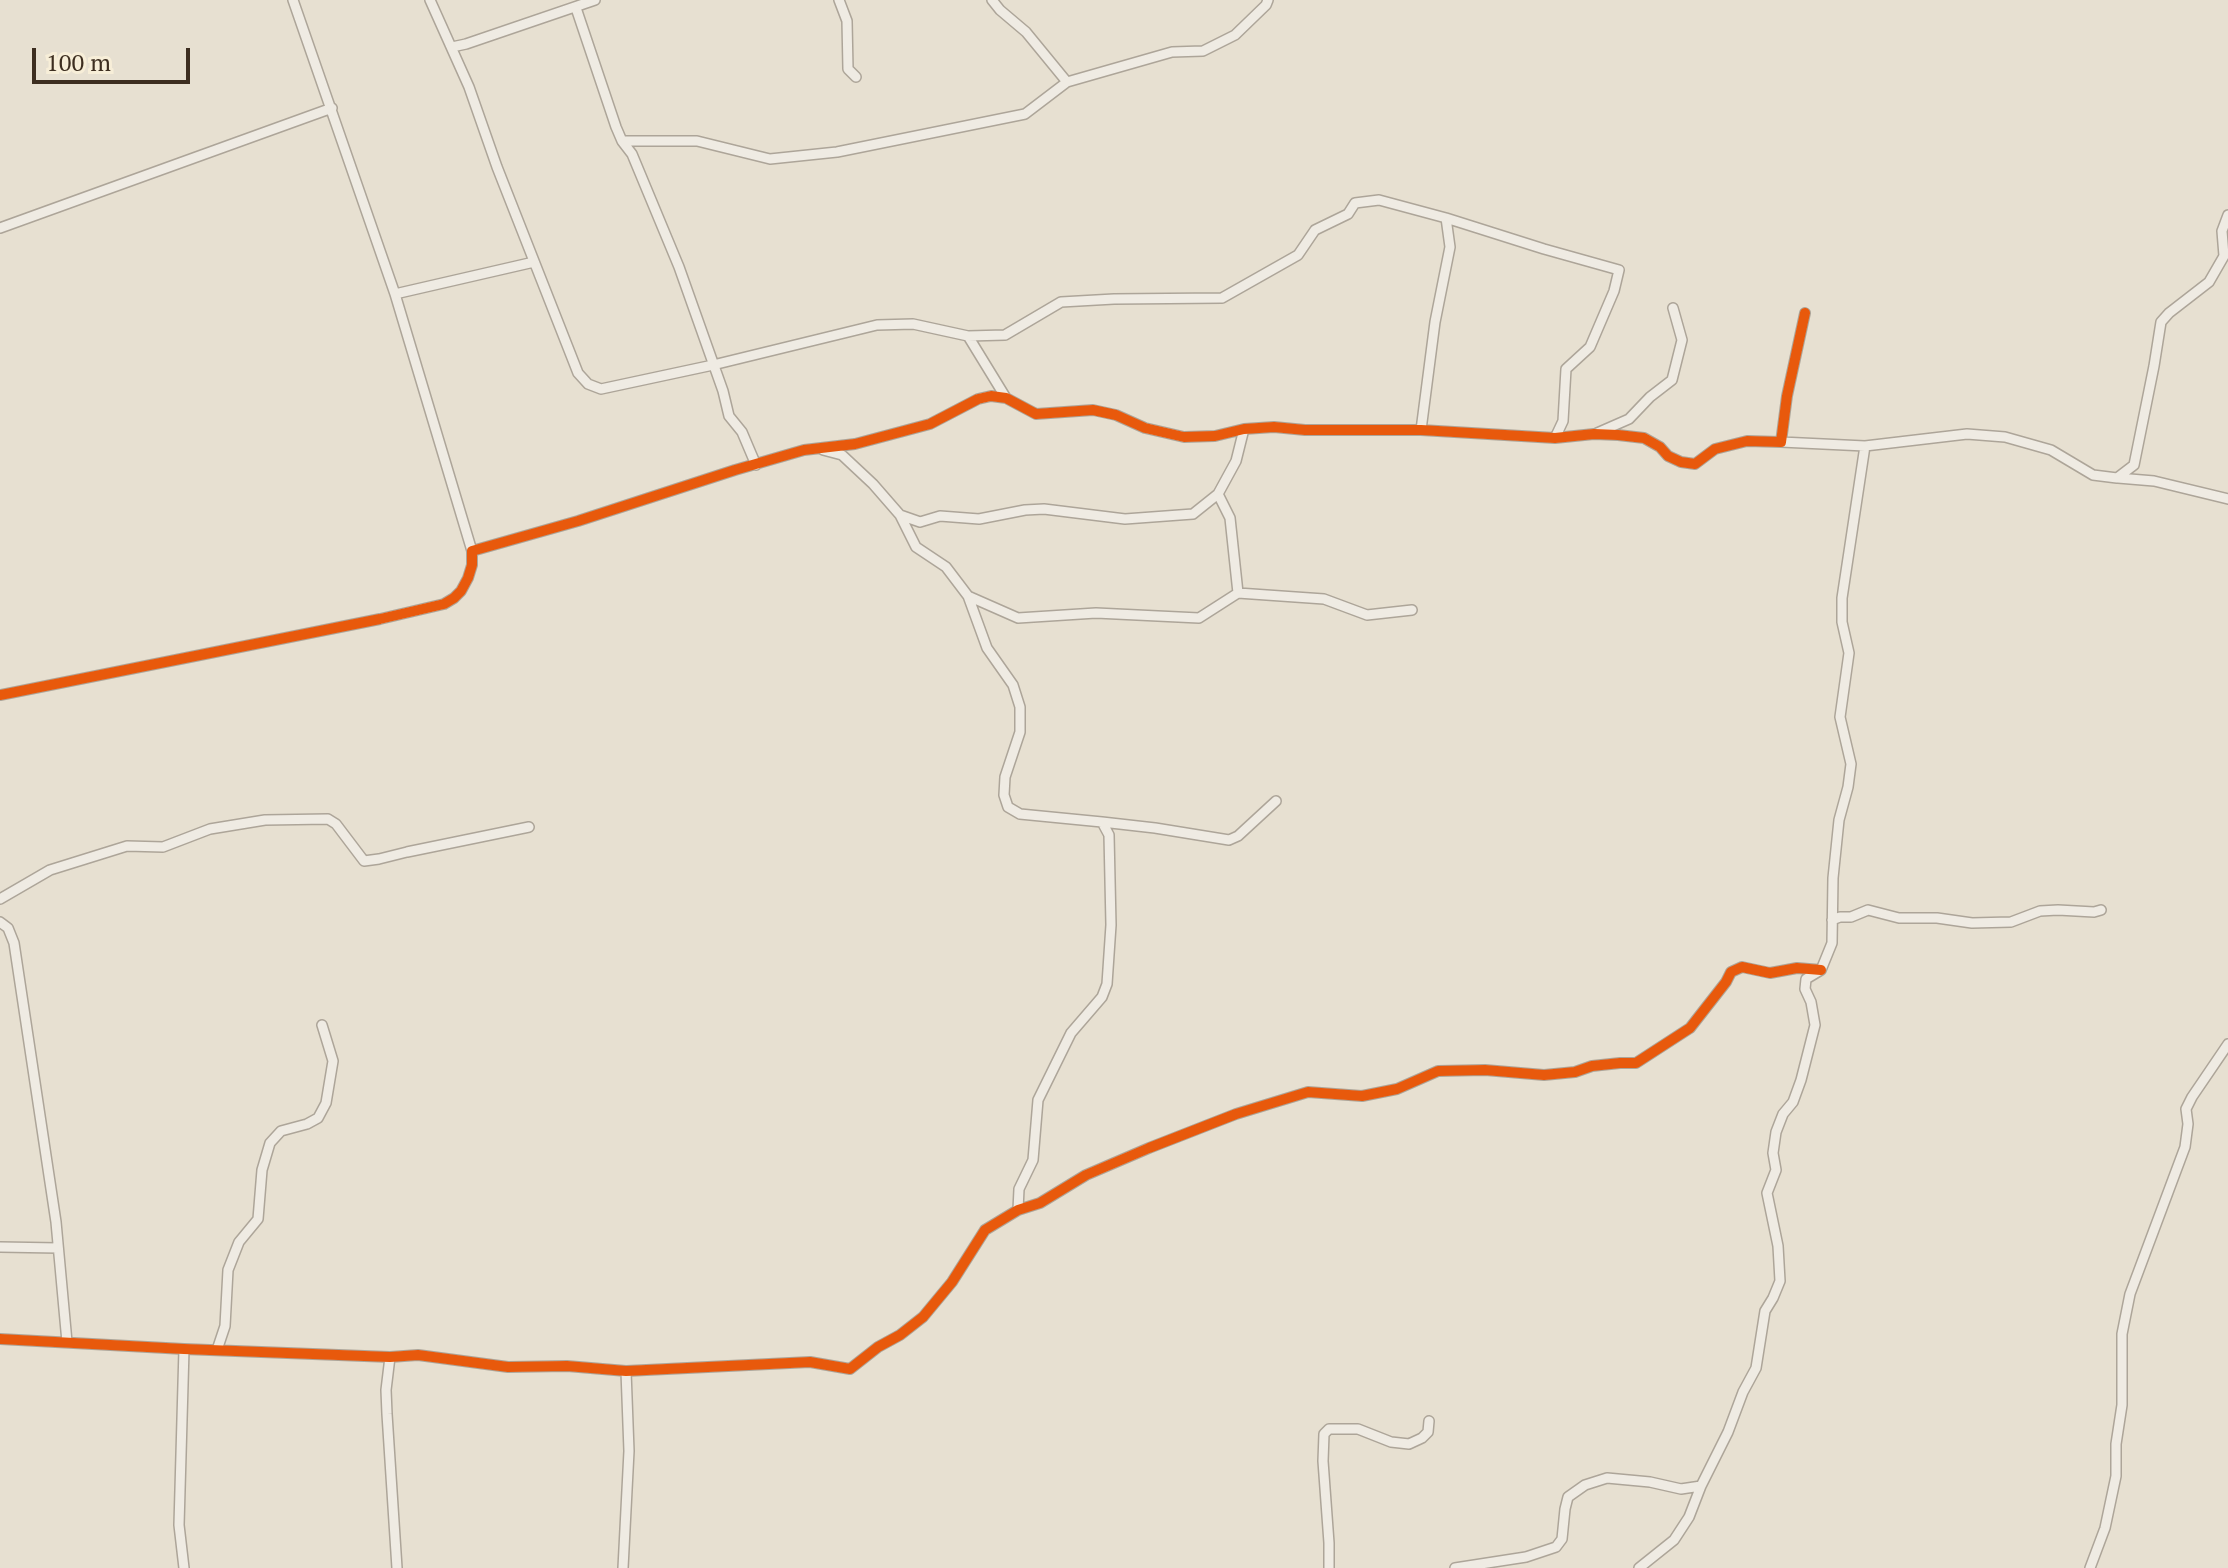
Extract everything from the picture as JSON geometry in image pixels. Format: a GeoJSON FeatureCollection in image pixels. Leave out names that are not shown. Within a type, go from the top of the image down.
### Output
{"type":"FeatureCollection","features":[{"type":"Feature","properties":{"kind":"street"},"geometry":{"type":"LineString","coordinates":[[0,695],[444,604],[461,591],[468,578],[472,551],[395,294],[293,0]]}},
{"type":"Feature","properties":{"kind":"street"},"geometry":{"type":"LineString","coordinates":[[430,0],[452,47],[578,373],[588,384],[601,389],[877,325],[913,324],[968,336],[1005,335],[1061,302],[1222,298],[1298,255],[1315,230],[1348,214],[1355,203],[1379,200],[1619,270],[1614,291],[1590,347],[1566,369],[1563,421],[1555,438]]}},
{"type":"Feature","properties":{"kind":"street"},"geometry":{"type":"LineString","coordinates":[[452,47],[595,0]]}},
{"type":"Feature","properties":{"kind":"street"},"geometry":{"type":"LineString","coordinates":[[839,0],[847,21],[848,69],[856,77]]}},
{"type":"Feature","properties":{"kind":"street"},"geometry":{"type":"LineString","coordinates":[[992,0],[1026,32],[1067,82]]}},
{"type":"Feature","properties":{"kind":"street"},"geometry":{"type":"LineString","coordinates":[[622,141],[697,141],[770,159],[837,152],[1025,114],[1067,82],[1172,52],[1203,51],[1235,35],[1268,0]]}},
{"type":"Feature","properties":{"kind":"street"},"geometry":{"type":"LineString","coordinates":[[576,8],[616,127],[632,154],[679,267],[729,416],[742,432],[756,465]]}},
{"type":"Feature","properties":{"kind":"street"},"geometry":{"type":"LineString","coordinates":[[0,228],[332,108]]}},
{"type":"Feature","properties":{"kind":"street"},"geometry":{"type":"LineString","coordinates":[[2117,478],[2134,465],[2161,322],[2209,282],[2224,256],[2222,231],[2228,215]]}},
{"type":"Feature","properties":{"kind":"street"},"geometry":{"type":"LineString","coordinates":[[1421,430],[1435,322],[1450,247],[1446,218]]}},
{"type":"Feature","properties":{"kind":"street"},"geometry":{"type":"LineString","coordinates":[[395,294],[534,262]]}},
{"type":"Feature","properties":{"kind":"street"},"geometry":{"type":"LineString","coordinates":[[1594,434],[1629,419],[1672,380],[1682,340],[1673,308]]}},
{"type":"Feature","properties":{"kind":"street"},"geometry":{"type":"LineString","coordinates":[[1781,442],[1787,396],[1805,313]]}},
{"type":"Feature","properties":{"kind":"street"},"geometry":{"type":"LineString","coordinates":[[968,336],[1006,398]]}},
{"type":"Feature","properties":{"kind":"street"},"geometry":{"type":"LineString","coordinates":[[472,551],[804,450],[855,444],[930,424],[978,399],[991,396],[1006,398],[1036,414],[1093,410],[1116,415],[1145,428],[1184,437],[1215,436],[1244,429],[1274,427],[1421,430],[1555,438],[1594,434],[1644,438],[1668,456],[1695,464],[1715,449],[1747,441],[1865,446],[1967,434],[2005,437],[2051,450],[2093,475],[2154,481],[2228,499]]}},
{"type":"Feature","properties":{"kind":"street"},"geometry":{"type":"LineString","coordinates":[[900,515],[920,522],[940,516],[979,519],[1044,509],[1125,519],[1193,514],[1218,494],[1236,461],[1244,429]]}},
{"type":"Feature","properties":{"kind":"street"},"geometry":{"type":"LineString","coordinates":[[1639,1568],[1674,1540],[1689,1517],[1756,1368],[1765,1311],[1780,1281],[1778,1246],[1767,1193],[1776,1170],[1773,1153],[1776,1132],[1783,1114],[1793,1102],[1815,1025],[1805,989],[1806,979],[1821,970],[1832,943],[1833,878],[1839,820],[1851,764],[1840,717],[1849,653],[1842,622],[1842,598],[1865,446]]}},
{"type":"Feature","properties":{"kind":"street"},"geometry":{"type":"LineString","coordinates":[[819,450],[842,455],[873,484],[900,515],[916,547],[946,567],[968,596],[987,648],[1013,685],[1020,707],[1020,732],[1005,777],[1004,795],[1008,807],[1020,814],[1155,828],[1229,840],[1238,836],[1276,801]]}},
{"type":"Feature","properties":{"kind":"street"},"geometry":{"type":"LineString","coordinates":[[1218,494],[1230,518],[1238,593]]}},
{"type":"Feature","properties":{"kind":"street"},"geometry":{"type":"LineString","coordinates":[[968,596],[1018,618],[1096,613],[1199,618],[1238,593],[1324,599],[1367,615],[1412,610]]}},
{"type":"Feature","properties":{"kind":"street"},"geometry":{"type":"LineString","coordinates":[[0,899],[50,870],[127,846],[163,847],[210,829],[265,820],[328,819],[336,824],[364,861],[529,827]]}},
{"type":"Feature","properties":{"kind":"street"},"geometry":{"type":"LineString","coordinates":[[1018,1210],[1019,1189],[1033,1160],[1038,1100],[1071,1033],[1102,997],[1107,984],[1111,862],[1109,835],[1102,822]]}},
{"type":"Feature","properties":{"kind":"street"},"geometry":{"type":"LineString","coordinates":[[1832,920],[1868,910],[1899,918],[1937,918],[1972,923],[2011,922],[2040,911],[2101,910]]}},
{"type":"Feature","properties":{"kind":"street"},"geometry":{"type":"LineString","coordinates":[[0,922],[8,928],[14,943],[58,1248],[67,1342]]}},
{"type":"Feature","properties":{"kind":"street"},"geometry":{"type":"LineString","coordinates":[[0,1339],[390,1357],[418,1355],[508,1367],[567,1366],[626,1371],[810,1362],[850,1369],[923,1317],[952,1282],[985,1230],[1018,1210],[1040,1203],[1086,1175],[1149,1148],[1236,1114],[1308,1092],[1362,1096],[1397,1089],[1438,1071],[1485,1070],[1544,1075],[1575,1072],[1592,1066],[1636,1063],[1690,1028],[1731,972],[1742,967],[1770,973],[1797,968],[1821,970]]}},
{"type":"Feature","properties":{"kind":"street"},"geometry":{"type":"LineString","coordinates":[[217,1350],[225,1326],[228,1270],[239,1242],[258,1219],[262,1170],[270,1143],[281,1131],[318,1118],[326,1103],[333,1061],[322,1025]]}},
{"type":"Feature","properties":{"kind":"street"},"geometry":{"type":"LineString","coordinates":[[2090,1568],[2105,1528],[2116,1476],[2116,1444],[2122,1405],[2122,1334],[2130,1294],[2185,1147],[2186,1109],[2228,1044]]}},
{"type":"Feature","properties":{"kind":"street"},"geometry":{"type":"LineString","coordinates":[[0,1247],[58,1248]]}},
{"type":"Feature","properties":{"kind":"street"},"geometry":{"type":"LineString","coordinates":[[184,1349],[179,1525],[184,1568]]}},
{"type":"Feature","properties":{"kind":"street"},"geometry":{"type":"LineString","coordinates":[[390,1357],[386,1390],[397,1568]]}},
{"type":"Feature","properties":{"kind":"street"},"geometry":{"type":"LineString","coordinates":[[623,1568],[629,1451],[626,1371]]}},
{"type":"Feature","properties":{"kind":"street"},"geometry":{"type":"LineString","coordinates":[[1329,1568],[1324,1434],[1329,1429],[1358,1429],[1391,1442],[1409,1444],[1428,1432],[1429,1421]]}},
{"type":"Feature","properties":{"kind":"street"},"geometry":{"type":"LineString","coordinates":[[1455,1568],[1526,1557],[1556,1547],[1562,1539],[1568,1497],[1585,1485],[1607,1478],[1681,1489],[1701,1486]]}},
{"type":"Feature","properties":{"kind":"cycle path"},"geometry":{"type":"LineString","coordinates":[[0,695],[444,604],[461,591],[468,578],[472,551],[804,450],[855,444],[930,424],[978,399],[991,396],[1006,398],[1036,414],[1093,410],[1116,415],[1145,428],[1184,437],[1215,436],[1244,429],[1274,427],[1421,430],[1555,438],[1618,435],[1644,438],[1668,456],[1695,464],[1715,449],[1747,441],[1781,442],[1787,396],[1805,313]]}},
{"type":"Feature","properties":{"kind":"cycle path"},"geometry":{"type":"LineString","coordinates":[[0,1339],[390,1357],[418,1355],[508,1367],[567,1366],[626,1371],[810,1362],[850,1369],[923,1317],[952,1282],[985,1230],[1018,1210],[1040,1203],[1086,1175],[1149,1148],[1236,1114],[1308,1092],[1362,1096],[1397,1089],[1438,1071],[1485,1070],[1544,1075],[1575,1072],[1592,1066],[1636,1063],[1690,1028],[1731,972],[1742,967],[1770,973],[1797,968],[1821,970]]}}]}
